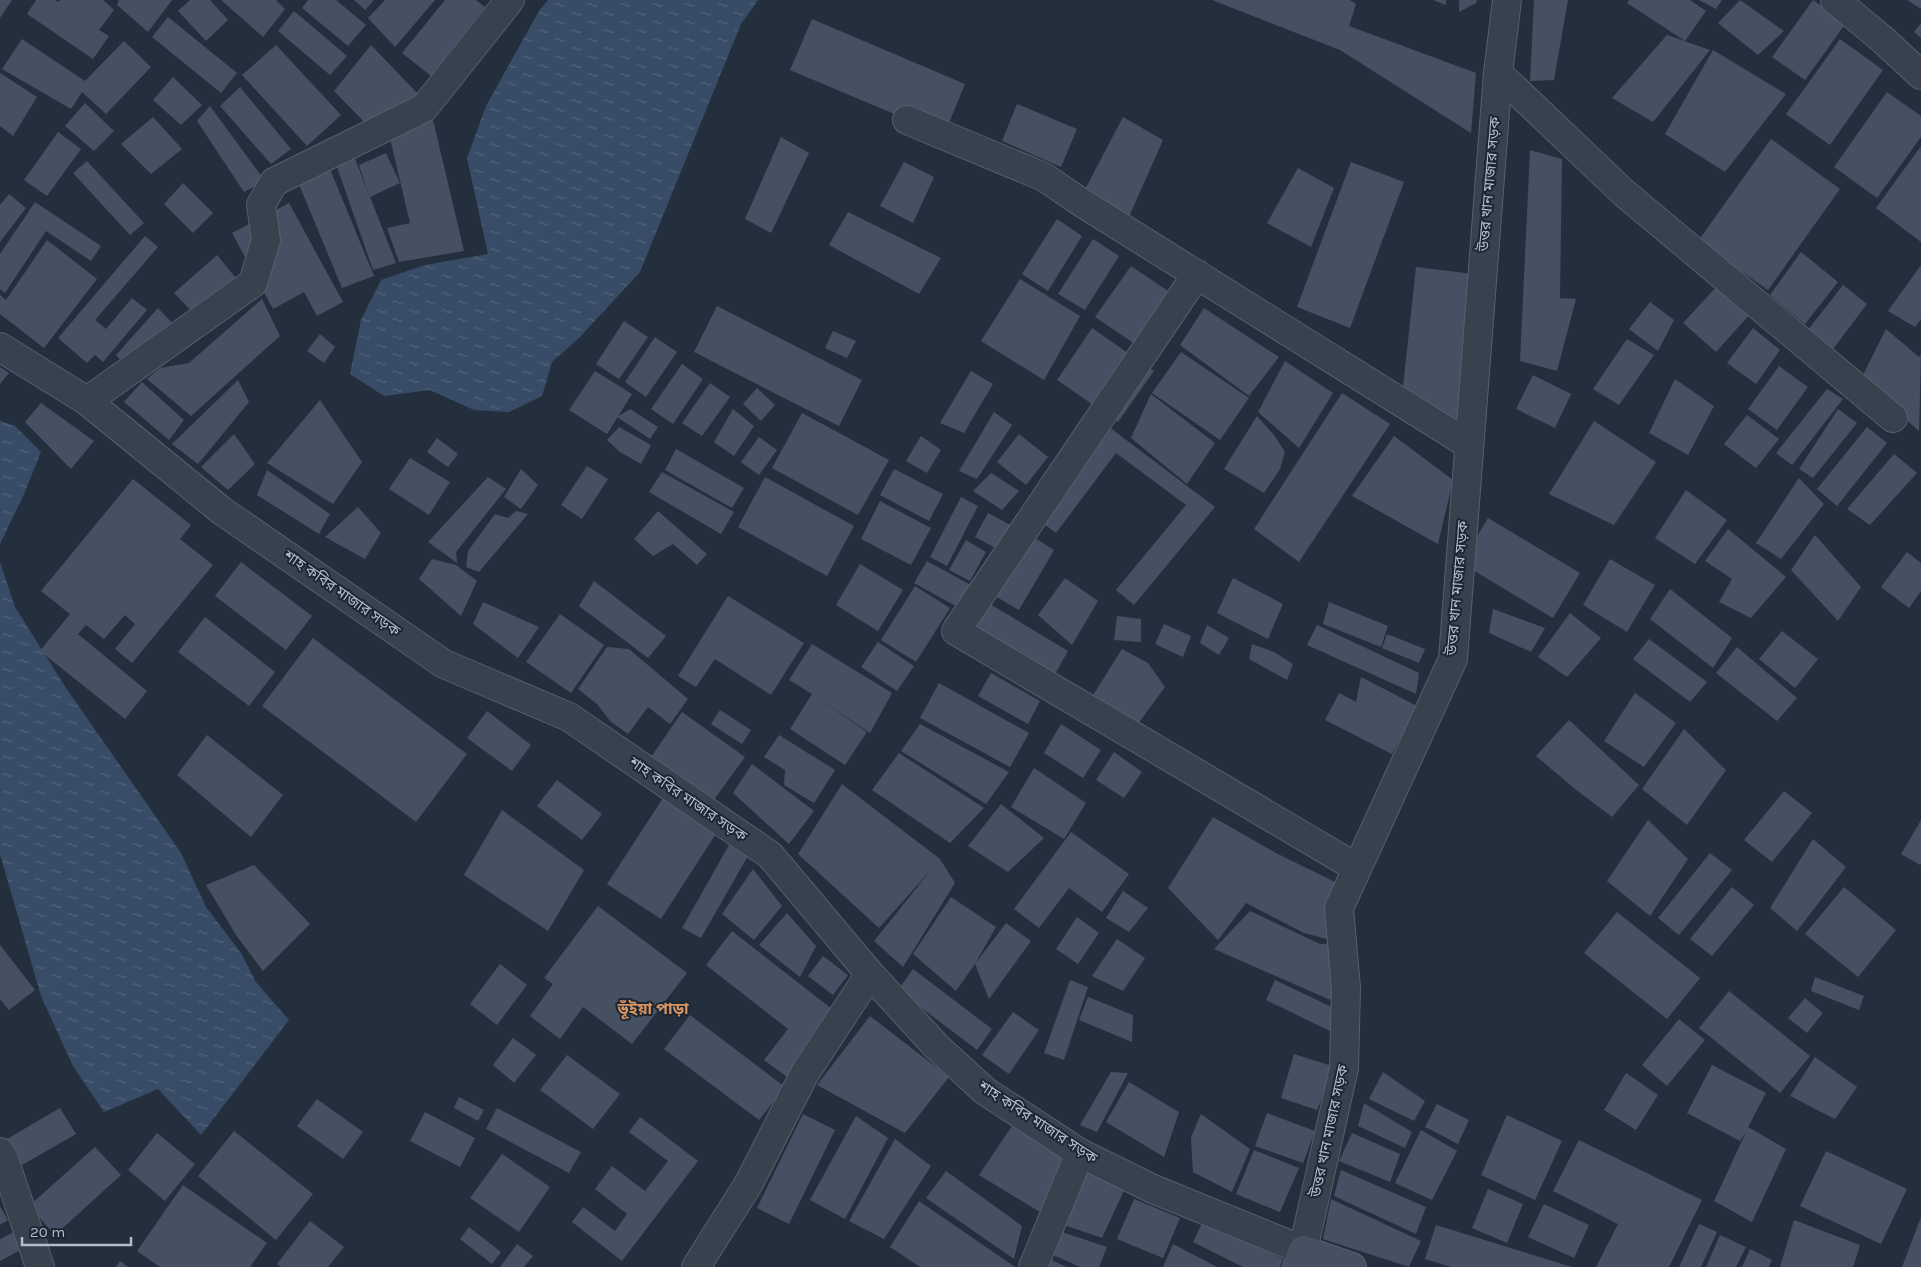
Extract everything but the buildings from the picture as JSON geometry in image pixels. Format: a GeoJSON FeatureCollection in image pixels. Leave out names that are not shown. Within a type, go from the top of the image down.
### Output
{"type":"FeatureCollection","features":[{"type":"Feature","properties":{"kind":"main road","name":"শাহ কবির মাজার সড়ক"},"geometry":{"type":"LineString","coordinates":[[1300,1259],[1352,1267]]}},
{"type":"Feature","properties":{"kind":"street"},"geometry":{"type":"LineString","coordinates":[[87,401],[253,282],[266,240],[261,204],[274,182],[424,108],[510,0]]}},
{"type":"Feature","properties":{"kind":"street","name":"উত্তর খান মাজার সড়ক"},"geometry":{"type":"LineString","coordinates":[[1300,1259],[1344,1068],[1346,988],[1339,908],[1452,659],[1498,73],[1507,0]]}},
{"type":"Feature","properties":{"kind":"street"},"geometry":{"type":"LineString","coordinates":[[1835,0],[1882,38],[1921,75]]}},
{"type":"Feature","properties":{"kind":"street"},"geometry":{"type":"LineString","coordinates":[[1498,73],[1624,193],[1893,418]]}},
{"type":"Feature","properties":{"kind":"street"},"geometry":{"type":"LineString","coordinates":[[907,120],[1044,177],[1079,201],[1468,444]]}},
{"type":"Feature","properties":{"kind":"street"},"geometry":{"type":"LineString","coordinates":[[1197,274],[956,631],[1357,868]]}},
{"type":"Feature","properties":{"kind":"street","name":"শাহ কবির মাজার সড়ক"},"geometry":{"type":"LineString","coordinates":[[0,347],[87,401],[222,511],[444,664],[569,717],[770,855],[870,974],[936,1046],[985,1091],[1080,1153],[1300,1259]]}},
{"type":"Feature","properties":{"kind":"street"},"geometry":{"type":"LineString","coordinates":[[696,1267],[749,1184],[805,1073],[870,974]]}},
{"type":"Feature","properties":{"kind":"street"},"geometry":{"type":"LineString","coordinates":[[0,1152],[40,1267]]}},
{"type":"Feature","properties":{"kind":"street"},"geometry":{"type":"LineString","coordinates":[[1033,1267],[1080,1153]]}},
{"type":"Feature","properties":{"kind":"water"},"geometry":{"type":"Polygon","coordinates":[[[548,0],[758,0],[741,24],[640,272],[579,338],[552,362],[542,396],[509,412],[474,410],[430,390],[384,396],[350,374],[361,320],[381,280],[425,265],[488,254],[467,158],[486,106],[539,11],[548,0]]]}},
{"type":"Feature","properties":{"kind":"water"},"geometry":{"type":"Polygon","coordinates":[[[0,421],[15,426],[41,452],[24,494],[0,544],[0,421]]]}},
{"type":"Feature","properties":{"kind":"water"},"geometry":{"type":"Polygon","coordinates":[[[0,562],[15,607],[66,688],[181,853],[206,907],[241,953],[256,982],[289,1020],[201,1135],[158,1089],[104,1112],[73,1066],[41,996],[0,854],[0,562]]]}},
{"type":"Feature","properties":{"kind":"district","name":"ভূঁইয়া পাড়া"},"geometry":{"type":"Point","coordinates":[653,1008]}}]}
